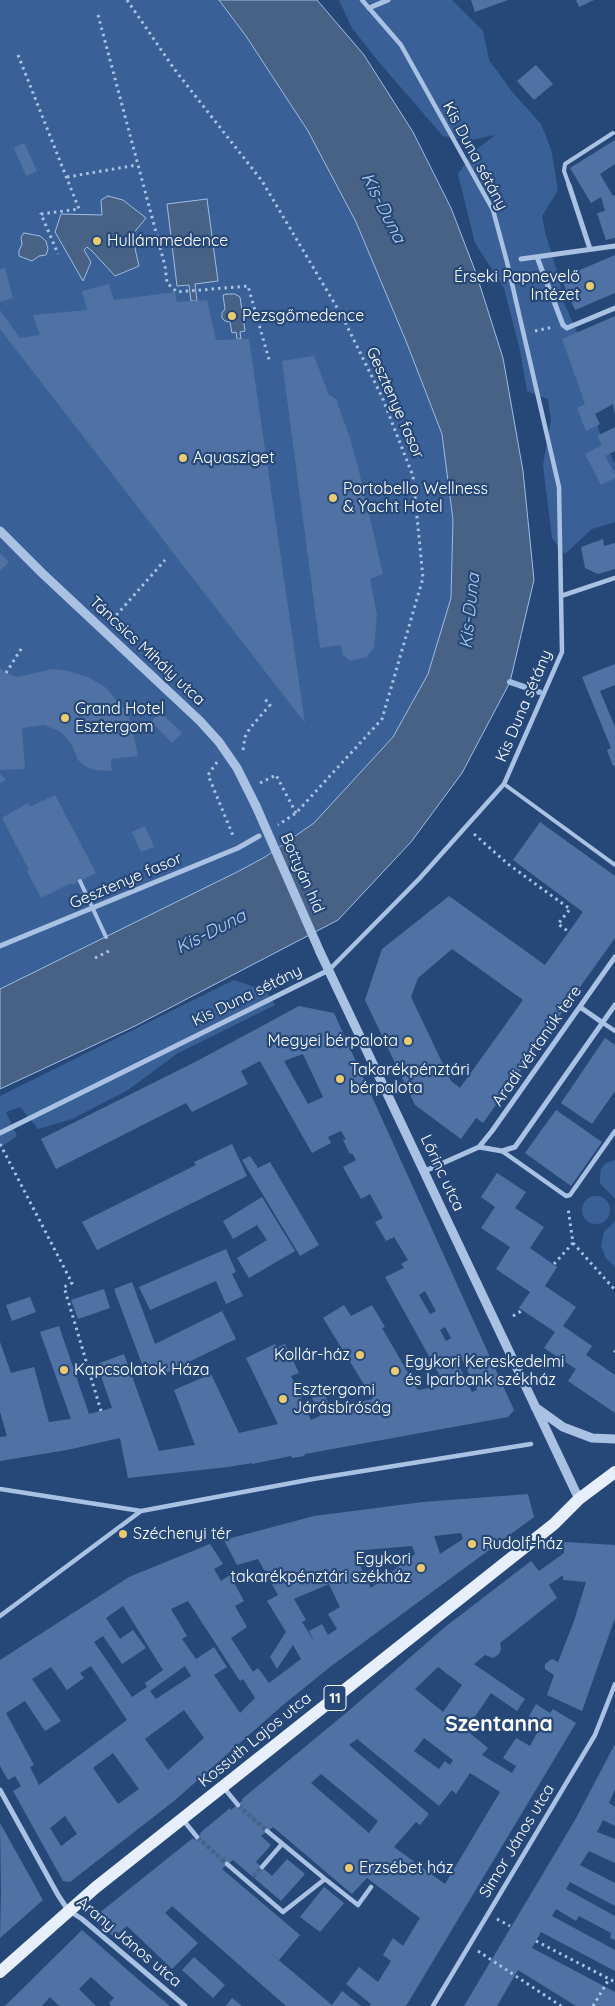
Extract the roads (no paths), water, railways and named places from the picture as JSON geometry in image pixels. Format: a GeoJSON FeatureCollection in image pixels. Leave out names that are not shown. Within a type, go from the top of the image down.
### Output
{"type":"FeatureCollection","features":[{"type":"Feature","properties":{"kind":"main road","name":"11"},"geometry":{"type":"LineString","coordinates":[[579,1499],[615,1472]]}},
{"type":"Feature","properties":{"kind":"main road","name":"Kossuth Lajos utca"},"geometry":{"type":"LineString","coordinates":[[0,1972],[68,1910],[554,1524],[579,1499]]}},
{"type":"Feature","properties":{"kind":"street","name":"Kis Duna sétány"},"geometry":{"type":"LineString","coordinates":[[0,1133],[329,970],[419,878],[504,784],[562,652],[559,487],[493,210],[400,45],[362,0]]}},
{"type":"Feature","properties":{"kind":"street"},"geometry":{"type":"LineString","coordinates":[[369,8],[388,0]]}},
{"type":"Feature","properties":{"kind":"street"},"geometry":{"type":"LineString","coordinates":[[568,185],[590,250]]}},
{"type":"Feature","properties":{"kind":"street"},"geometry":{"type":"LineString","coordinates":[[521,259],[615,246]]}},
{"type":"Feature","properties":{"kind":"street"},"geometry":{"type":"LineString","coordinates":[[537,256],[563,325],[567,328],[615,308]]}},
{"type":"Feature","properties":{"kind":"street","name":"Táncsics Mihály utca"},"geometry":{"type":"LineString","coordinates":[[0,531],[42,573],[200,721],[219,742],[236,768],[256,806]]}},
{"type":"Feature","properties":{"kind":"street"},"geometry":{"type":"LineString","coordinates":[[561,596],[615,578]]}},
{"type":"Feature","properties":{"kind":"street","name":"Bottyán híd"},"geometry":{"type":"LineString","coordinates":[[256,806],[320,952]]}},
{"type":"Feature","properties":{"kind":"street","name":"Gesztenye fasor"},"geometry":{"type":"LineString","coordinates":[[0,946],[238,848],[259,836]]}},
{"type":"Feature","properties":{"kind":"street","name":"Lőrinc utca"},"geometry":{"type":"LineString","coordinates":[[320,952],[579,1499]]}},
{"type":"Feature","properties":{"kind":"street","name":"Aradi vértanúk tere"},"geometry":{"type":"LineString","coordinates":[[424,1171],[479,1147],[615,958]]}},
{"type":"Feature","properties":{"kind":"street"},"geometry":{"type":"LineString","coordinates":[[502,1152],[515,1147],[615,1005]]}},
{"type":"Feature","properties":{"kind":"street"},"geometry":{"type":"LineString","coordinates":[[580,1007],[615,1031]]}},
{"type":"Feature","properties":{"kind":"street"},"geometry":{"type":"LineString","coordinates":[[479,1147],[502,1152],[566,1196],[570,1195],[615,1131]]}},
{"type":"Feature","properties":{"kind":"street"},"geometry":{"type":"LineString","coordinates":[[534,1407],[563,1427],[592,1438],[615,1439]]}},
{"type":"Feature","properties":{"kind":"street"},"geometry":{"type":"LineString","coordinates":[[0,1489],[141,1511],[313,1479],[531,1444]]}},
{"type":"Feature","properties":{"kind":"street"},"geometry":{"type":"LineString","coordinates":[[0,1616],[141,1511]]}},
{"type":"Feature","properties":{"kind":"street","name":"Simor János utca"},"geometry":{"type":"LineString","coordinates":[[433,2006],[595,1735],[615,1684]]}},
{"type":"Feature","properties":{"kind":"street"},"geometry":{"type":"LineString","coordinates":[[223,1787],[238,1805]]}},
{"type":"Feature","properties":{"kind":"street","name":"Arany János utca"},"geometry":{"type":"LineString","coordinates":[[0,1790],[68,1910],[82,1919],[185,2006]]}},
{"type":"Feature","properties":{"kind":"street"},"geometry":{"type":"LineString","coordinates":[[182,1819],[197,1837]]}},
{"type":"Feature","properties":{"kind":"street"},"geometry":{"type":"LineString","coordinates":[[267,1832],[358,1905],[371,1887]]}},
{"type":"Feature","properties":{"kind":"street"},"geometry":{"type":"LineString","coordinates":[[262,1867],[282,1844]]}},
{"type":"Feature","properties":{"kind":"street"},"geometry":{"type":"LineString","coordinates":[[227,1864],[283,1912],[325,1880]]}},
{"type":"Feature","properties":{"kind":"street"},"geometry":{"type":"LineString","coordinates":[[248,1883],[253,1877]]}},
{"type":"Feature","properties":{"kind":"lane"},"geometry":{"type":"LineString","coordinates":[[568,185],[564,171],[565,164],[613,133]]}},
{"type":"Feature","properties":{"kind":"lane"},"geometry":{"type":"LineString","coordinates":[[504,784],[615,864]]}},
{"type":"Feature","properties":{"kind":"lane"},"geometry":{"type":"LineString","coordinates":[[80,881],[106,937]]}},
{"type":"Feature","properties":{"kind":"water","name":"Kis-Duna"},"geometry":{"type":"Polygon","coordinates":[[[219,0],[317,0],[364,55],[413,132],[451,208],[476,273],[503,358],[523,471],[534,580],[510,682],[462,773],[411,842],[338,920],[135,1026],[0,1089],[0,989],[239,871],[265,857],[314,823],[393,737],[428,674],[451,598],[453,520],[442,434],[406,341],[356,222],[308,131],[246,36],[219,0]]]}},
{"type":"Feature","properties":{"kind":"water","name":"Hullámmedence"},"geometry":{"type":"Polygon","coordinates":[[[108,196],[123,200],[146,218],[132,235],[139,266],[115,276],[87,247],[84,250],[91,262],[83,281],[55,232],[61,214],[102,215],[101,200],[108,196]]]}},
{"type":"Feature","properties":{"kind":"water"},"geometry":{"type":"Polygon","coordinates":[[[207,199],[218,281],[195,284],[197,301],[191,301],[189,285],[177,286],[167,204],[207,199]]]}},
{"type":"Feature","properties":{"kind":"water"},"geometry":{"type":"Polygon","coordinates":[[[24,233],[40,236],[46,241],[48,249],[46,255],[39,256],[32,261],[19,256],[22,244],[21,237],[24,233]]]}},
{"type":"Feature","properties":{"kind":"water","name":"Pezsgőmedence"},"geometry":{"type":"Polygon","coordinates":[[[235,294],[240,297],[245,331],[240,332],[241,339],[237,339],[236,332],[232,333],[230,322],[222,318],[222,313],[225,309],[223,295],[235,294]]]}},
{"type":"Feature","properties":{"kind":"waterway"},"geometry":{"type":"LineString","coordinates":[[510,682],[539,692]]}},
{"type":"Feature","properties":{"kind":"tunnel"},"geometry":{"type":"LineString","coordinates":[[238,1805],[267,1831]]}},
{"type":"Feature","properties":{"kind":"tunnel"},"geometry":{"type":"LineString","coordinates":[[197,1837],[227,1864]]}},
{"type":"Feature","properties":{"kind":"tunnel"},"geometry":{"type":"LineString","coordinates":[[253,1877],[262,1867]]}},
{"type":"Feature","properties":{"kind":"place","name":"Hullámmedence"},"geometry":{"type":"Point","coordinates":[97,241]}},
{"type":"Feature","properties":{"kind":"place","name":"Érseki Papnevelő Intézet"},"geometry":{"type":"Point","coordinates":[590,286]}},
{"type":"Feature","properties":{"kind":"place","name":"Pezsgőmedence"},"geometry":{"type":"Point","coordinates":[232,316]}},
{"type":"Feature","properties":{"kind":"place","name":"Aquasziget"},"geometry":{"type":"Point","coordinates":[183,458]}},
{"type":"Feature","properties":{"kind":"place","name":"Portobello Wellness & Yacht Hotel"},"geometry":{"type":"Point","coordinates":[333,498]}},
{"type":"Feature","properties":{"kind":"place","name":"Grand Hotel Esztergom"},"geometry":{"type":"Point","coordinates":[65,718]}},
{"type":"Feature","properties":{"kind":"place","name":"Megyei bérpalota"},"geometry":{"type":"Point","coordinates":[408,1041]}},
{"type":"Feature","properties":{"kind":"place","name":"Takarékpénztári bérpalota"},"geometry":{"type":"Point","coordinates":[340,1079]}},
{"type":"Feature","properties":{"kind":"place","name":"Kollár-ház"},"geometry":{"type":"Point","coordinates":[360,1355]}},
{"type":"Feature","properties":{"kind":"place","name":"Kapcsolatok Háza"},"geometry":{"type":"Point","coordinates":[64,1370]}},
{"type":"Feature","properties":{"kind":"place","name":"Egykori Kereskedelmi és Iparbank székház"},"geometry":{"type":"Point","coordinates":[395,1371]}},
{"type":"Feature","properties":{"kind":"place","name":"Esztergomi Járásbíróság"},"geometry":{"type":"Point","coordinates":[283,1399]}},
{"type":"Feature","properties":{"kind":"place","name":"Széchenyi tér"},"geometry":{"type":"Point","coordinates":[123,1534]}},
{"type":"Feature","properties":{"kind":"place","name":"Rudolf-ház"},"geometry":{"type":"Point","coordinates":[472,1544]}},
{"type":"Feature","properties":{"kind":"place","name":"Egykori takarékpénztári székház"},"geometry":{"type":"Point","coordinates":[421,1568]}},
{"type":"Feature","properties":{"kind":"place","name":"Erzsébet ház"},"geometry":{"type":"Point","coordinates":[349,1868]}},
{"type":"Feature","properties":{"kind":"district","name":"Szentanna"},"geometry":{"type":"Point","coordinates":[499,1725]}}]}
